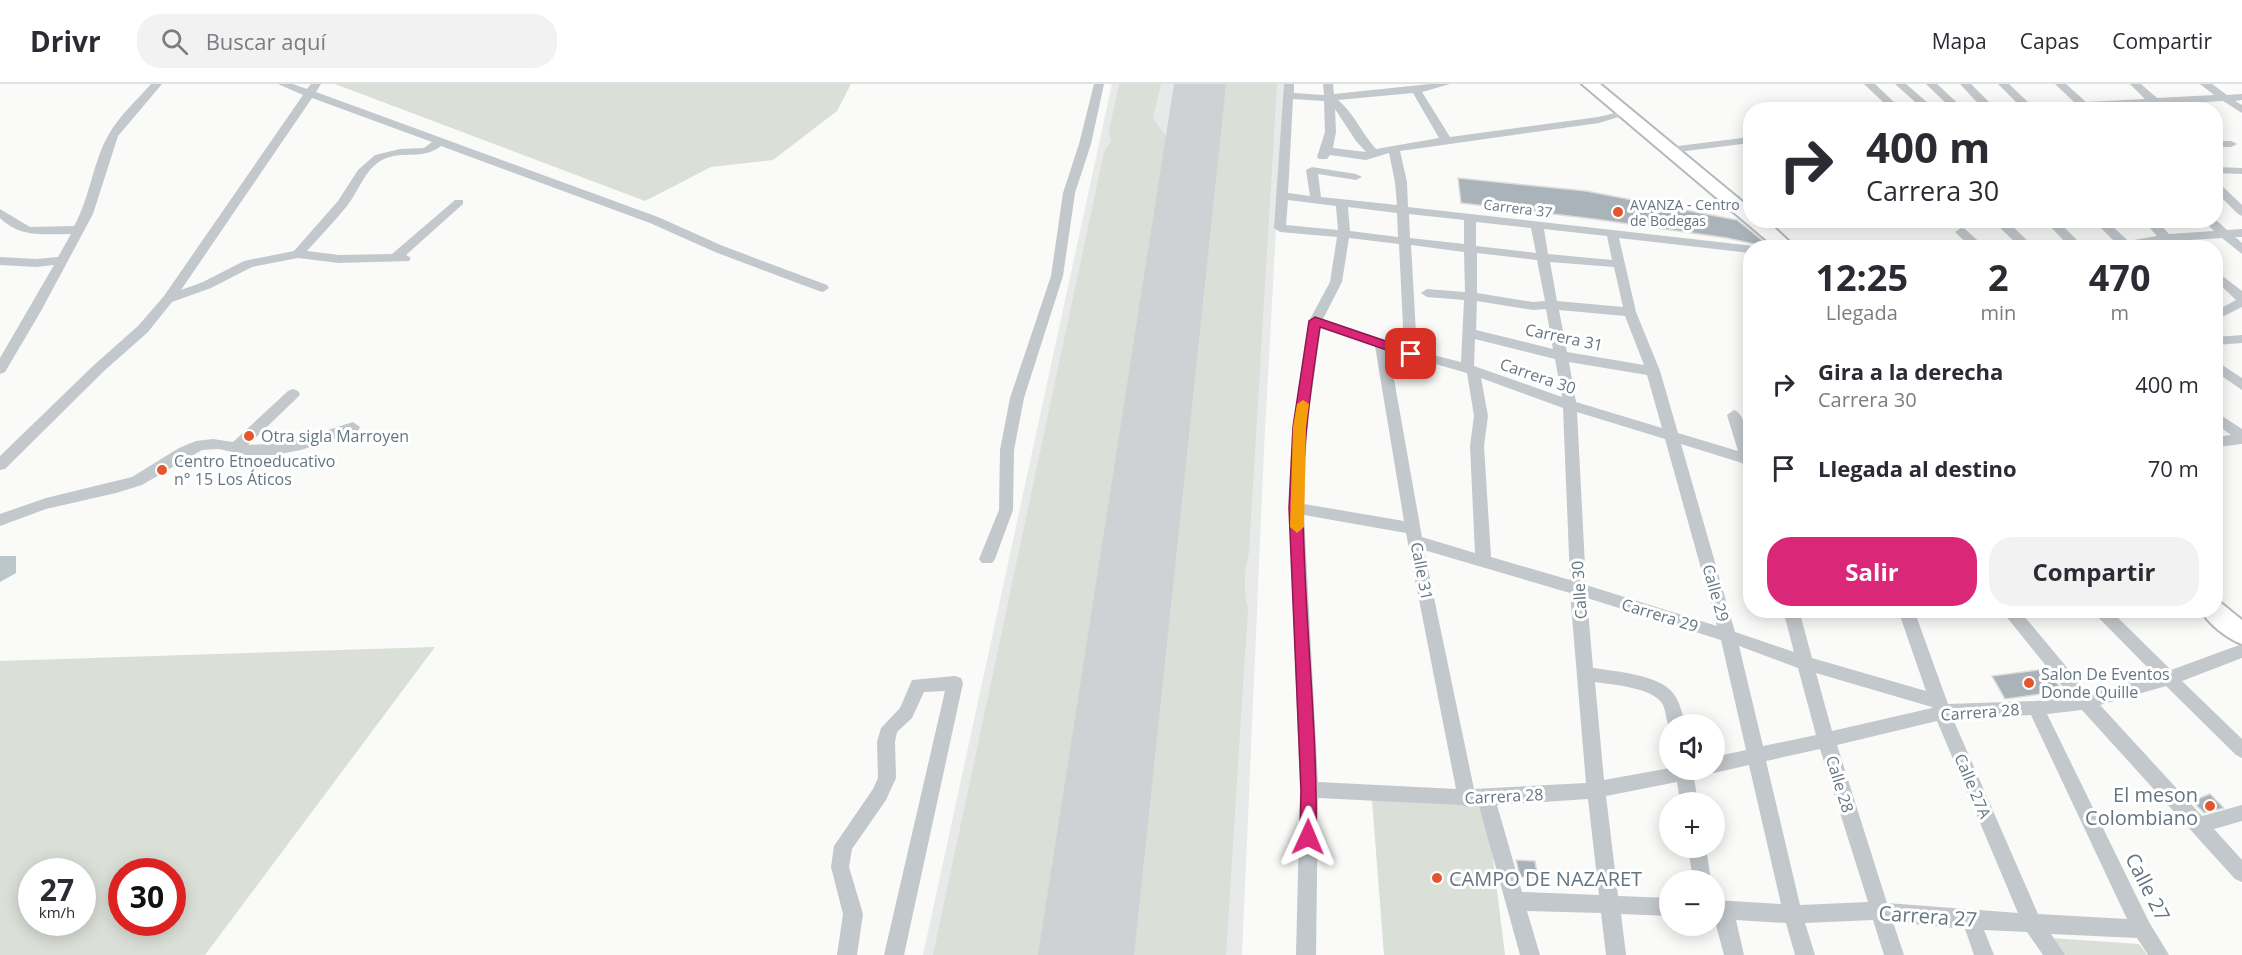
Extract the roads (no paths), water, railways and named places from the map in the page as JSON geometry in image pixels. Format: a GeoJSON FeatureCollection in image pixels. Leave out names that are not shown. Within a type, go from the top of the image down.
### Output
{"type":"FeatureCollection","features":[{"type":"Feature","properties":{"kind":"highway"},"geometry":{"type":"LineString","coordinates":[[1590,84],[1743,211]]}},
{"type":"Feature","properties":{"kind":"highway"},"geometry":{"type":"LineString","coordinates":[[1764,228],[1778,240]]}},
{"type":"Feature","properties":{"kind":"highway"},"geometry":{"type":"LineString","coordinates":[[2223,604],[2242,620]]}},
{"type":"Feature","properties":{"kind":"highway"},"geometry":{"type":"LineString","coordinates":[[2223,618],[2242,634]]}},
{"type":"Feature","properties":{"kind":"street"},"geometry":{"type":"LineString","coordinates":[[0,369],[35,311],[76,230],[87,214],[113,136],[123,121],[157,84]]}},
{"type":"Feature","properties":{"kind":"street"},"geometry":{"type":"LineString","coordinates":[[283,84],[313,89],[439,142],[654,220],[719,249],[823,288]]}},
{"type":"Feature","properties":{"kind":"street"},"geometry":{"type":"LineString","coordinates":[[987,559],[1006,510],[1007,450],[1017,398],[1057,276],[1069,193],[1085,144],[1099,84]]}},
{"type":"Feature","properties":{"kind":"street"},"geometry":{"type":"LineString","coordinates":[[1328,84],[1326,154],[1357,157],[1446,140],[1599,120],[1624,112]]}},
{"type":"Feature","properties":{"kind":"street"},"geometry":{"type":"LineString","coordinates":[[1445,84],[1416,90],[1329,98],[1288,90],[1280,228],[1404,240],[1542,259],[1620,264]]}},
{"type":"Feature","properties":{"kind":"street"},"geometry":{"type":"LineString","coordinates":[[1869,84],[1889,102]]}},
{"type":"Feature","properties":{"kind":"street"},"geometry":{"type":"LineString","coordinates":[[1900,84],[1921,102]]}},
{"type":"Feature","properties":{"kind":"street"},"geometry":{"type":"LineString","coordinates":[[1931,84],[1951,102]]}},
{"type":"Feature","properties":{"kind":"street"},"geometry":{"type":"LineString","coordinates":[[1965,84],[1984,102]]}},
{"type":"Feature","properties":{"kind":"street"},"geometry":{"type":"LineString","coordinates":[[2003,84],[2026,102]]}},
{"type":"Feature","properties":{"kind":"street"},"geometry":{"type":"LineString","coordinates":[[2015,84],[2028,102]]}},
{"type":"Feature","properties":{"kind":"street"},"geometry":{"type":"LineString","coordinates":[[2060,84],[2080,102]]}},
{"type":"Feature","properties":{"kind":"street"},"geometry":{"type":"LineString","coordinates":[[2135,84],[2151,102]]}},
{"type":"Feature","properties":{"kind":"street"},"geometry":{"type":"LineString","coordinates":[[2205,84],[2242,110]]}},
{"type":"Feature","properties":{"kind":"street"},"geometry":{"type":"LineString","coordinates":[[0,465],[99,368],[143,329],[168,299],[313,89]]}},
{"type":"Feature","properties":{"kind":"street"},"geometry":{"type":"LineString","coordinates":[[1416,90],[1446,140]]}},
{"type":"Feature","properties":{"kind":"street"},"geometry":{"type":"LineString","coordinates":[[2166,102],[2242,97]]}},
{"type":"Feature","properties":{"kind":"street"},"geometry":{"type":"LineString","coordinates":[[1329,98],[1341,108],[1360,139],[1373,153]]}},
{"type":"Feature","properties":{"kind":"street"},"geometry":{"type":"LineString","coordinates":[[1670,150],[1743,141]]}},
{"type":"Feature","properties":{"kind":"street"},"geometry":{"type":"LineString","coordinates":[[298,254],[343,203],[362,172],[378,157],[400,152],[427,151],[439,142]]}},
{"type":"Feature","properties":{"kind":"street"},"geometry":{"type":"LineString","coordinates":[[1394,150],[1401,182],[1411,354]]}},
{"type":"Feature","properties":{"kind":"street"},"geometry":{"type":"LineString","coordinates":[[1316,200],[1312,170],[1356,177]]}},
{"type":"Feature","properties":{"kind":"street"},"geometry":{"type":"LineString","coordinates":[[2223,170],[2242,171]]}},
{"type":"Feature","properties":{"kind":"street"},"geometry":{"type":"LineString","coordinates":[[2223,193],[2242,212]]}},
{"type":"Feature","properties":{"kind":"street","name":"Carrera 37"},"geometry":{"type":"LineString","coordinates":[[1282,196],[1743,248]]}},
{"type":"Feature","properties":{"kind":"street"},"geometry":{"type":"LineString","coordinates":[[168,299],[207,285],[248,264],[298,254],[339,259],[400,258],[459,202]]}},
{"type":"Feature","properties":{"kind":"street"},"geometry":{"type":"LineString","coordinates":[[1306,955],[1309,790],[1296,508],[1299,427],[1315,321],[1336,282],[1344,233],[1342,202]]}},
{"type":"Feature","properties":{"kind":"street"},"geometry":{"type":"LineString","coordinates":[[0,213],[13,224],[26,230],[42,232],[76,230]]}},
{"type":"Feature","properties":{"kind":"street"},"geometry":{"type":"LineString","coordinates":[[1470,217],[1472,249],[1470,370],[1481,416],[1477,446],[1483,560]]}},
{"type":"Feature","properties":{"kind":"street","name":"Calle 30"},"geometry":{"type":"LineString","coordinates":[[1537,226],[1570,405],[1578,589],[1596,790],[1616,955]]}},
{"type":"Feature","properties":{"kind":"street"},"geometry":{"type":"LineString","coordinates":[[2007,228],[2020,240]]}},
{"type":"Feature","properties":{"kind":"street"},"geometry":{"type":"LineString","coordinates":[[2058,228],[2071,240]]}},
{"type":"Feature","properties":{"kind":"street"},"geometry":{"type":"LineString","coordinates":[[2107,228],[2120,240]]}},
{"type":"Feature","properties":{"kind":"street"},"geometry":{"type":"LineString","coordinates":[[2159,228],[2173,240]]}},
{"type":"Feature","properties":{"kind":"street"},"geometry":{"type":"LineString","coordinates":[[2218,228],[2242,250]]}},
{"type":"Feature","properties":{"kind":"street"},"geometry":{"type":"LineString","coordinates":[[1961,232],[1970,240]]}},
{"type":"Feature","properties":{"kind":"street"},"geometry":{"type":"LineString","coordinates":[[2181,240],[2242,233]]}},
{"type":"Feature","properties":{"kind":"street","name":"Calle 29"},"geometry":{"type":"LineString","coordinates":[[1612,234],[1630,312],[1653,370],[1728,636],[1793,914],[1805,955]]}},
{"type":"Feature","properties":{"kind":"street"},"geometry":{"type":"LineString","coordinates":[[0,261],[36,263],[61,260]]}},
{"type":"Feature","properties":{"kind":"street"},"geometry":{"type":"LineString","coordinates":[[2223,282],[2242,300],[2223,312]]}},
{"type":"Feature","properties":{"kind":"street"},"geometry":{"type":"LineString","coordinates":[[1427,293],[1471,296],[1533,306],[1553,305],[1630,312]]}},
{"type":"Feature","properties":{"kind":"street","name":"Carrera 30"},"geometry":{"type":"LineString","coordinates":[[1315,321],[1411,354],[1470,370],[1570,405],[1743,460]]}},
{"type":"Feature","properties":{"kind":"street","name":"Carrera 31"},"geometry":{"type":"LineString","coordinates":[[1469,333],[1562,356],[1653,370]]}},
{"type":"Feature","properties":{"kind":"street"},"geometry":{"type":"LineString","coordinates":[[2223,341],[2239,342]]}},
{"type":"Feature","properties":{"kind":"street","name":"Calle 31"},"geometry":{"type":"LineString","coordinates":[[1381,342],[1414,535],[1477,799],[1516,901],[1530,955]]}},
{"type":"Feature","properties":{"kind":"street"},"geometry":{"type":"LineString","coordinates":[[2223,371],[2242,385]]}},
{"type":"Feature","properties":{"kind":"street"},"geometry":{"type":"LineString","coordinates":[[2223,380],[2242,394]]}},
{"type":"Feature","properties":{"kind":"street"},"geometry":{"type":"LineString","coordinates":[[237,447],[293,394]]}},
{"type":"Feature","properties":{"kind":"street"},"geometry":{"type":"LineString","coordinates":[[1734,415],[1743,441]]}},
{"type":"Feature","properties":{"kind":"street"},"geometry":{"type":"LineString","coordinates":[[2223,423],[2242,438]]}},
{"type":"Feature","properties":{"kind":"street"},"geometry":{"type":"LineString","coordinates":[[0,520],[53,501],[99,493],[139,481],[196,447],[226,444],[246,450],[282,448],[313,442],[353,426]]}},
{"type":"Feature","properties":{"kind":"street"},"geometry":{"type":"LineString","coordinates":[[2223,441],[2242,438]]}},
{"type":"Feature","properties":{"kind":"street","name":"Carrera 29"},"geometry":{"type":"LineString","coordinates":[[1296,508],[1414,535],[1483,560],[1728,636],[1940,707]]}},
{"type":"Feature","properties":{"kind":"street","name":"Calle 28"},"geometry":{"type":"LineString","coordinates":[[1793,618],[1826,739],[1894,955]]}},
{"type":"Feature","properties":{"kind":"street","name":"Calle 27A"},"geometry":{"type":"LineString","coordinates":[[1909,618],[1940,707],[2032,923],[2055,955]]}},
{"type":"Feature","properties":{"kind":"street"},"geometry":{"type":"LineString","coordinates":[[2016,618],[2086,702],[2242,873]]}},
{"type":"Feature","properties":{"kind":"street"},"geometry":{"type":"LineString","coordinates":[[2107,618],[2242,750]]}},
{"type":"Feature","properties":{"kind":"street","name":"Carrera 28"},"geometry":{"type":"LineString","coordinates":[[1725,762],[1924,718],[1940,707],[2036,708],[2086,702],[2167,679],[2242,651]]}},
{"type":"Feature","properties":{"kind":"street"},"geometry":{"type":"LineString","coordinates":[[1586,674],[1647,686],[1664,694],[1674,714]]}},
{"type":"Feature","properties":{"kind":"street"},"geometry":{"type":"LineString","coordinates":[[847,955],[853,914],[840,867],[843,846],[880,794],[887,778],[886,742],[890,728],[906,713],[918,685],[955,683],[894,955]]}},
{"type":"Feature","properties":{"kind":"street","name":"Calle 27"},"geometry":{"type":"LineString","coordinates":[[2036,708],[2142,929],[2159,955]]}},
{"type":"Feature","properties":{"kind":"street","name":"Carrera 28"},"geometry":{"type":"LineString","coordinates":[[1309,790],[1477,799],[1596,790],[1659,777]]}},
{"type":"Feature","properties":{"kind":"street"},"geometry":{"type":"LineString","coordinates":[[2198,825],[2242,813]]}},
{"type":"Feature","properties":{"kind":"street"},"geometry":{"type":"LineString","coordinates":[[1516,901],[1659,907]]}},
{"type":"Feature","properties":{"kind":"street","name":"Carrera 27"},"geometry":{"type":"LineString","coordinates":[[1725,909],[1793,914],[1879,911],[1971,920],[2142,929]]}},
{"type":"Feature","properties":{"kind":"street"},"geometry":{"type":"LineString","coordinates":[[1971,920],[1984,955]]}},
{"type":"Feature","properties":{"kind":"street"},"geometry":{"type":"LineString","coordinates":[[1725,927],[1734,955]]}},
{"type":"Feature","properties":{"kind":"place","name":"AVANZA - Centro de Bodegas"},"geometry":{"type":"Point","coordinates":[1618,212]}},
{"type":"Feature","properties":{"kind":"place","name":"Otra sigla Marroyen"},"geometry":{"type":"Point","coordinates":[249,436]}},
{"type":"Feature","properties":{"kind":"place","name":"Centro Etnoeducativo n° 15 Los Áticos"},"geometry":{"type":"Point","coordinates":[162,470]}},
{"type":"Feature","properties":{"kind":"place","name":"Salon De Eventos Donde Quille"},"geometry":{"type":"Point","coordinates":[2029,683]}},
{"type":"Feature","properties":{"kind":"place","name":"El meson Colombiano"},"geometry":{"type":"Point","coordinates":[2210,806]}},
{"type":"Feature","properties":{"kind":"place","name":"CAMPO DE NAZARET"},"geometry":{"type":"Point","coordinates":[1437,878]}}]}
